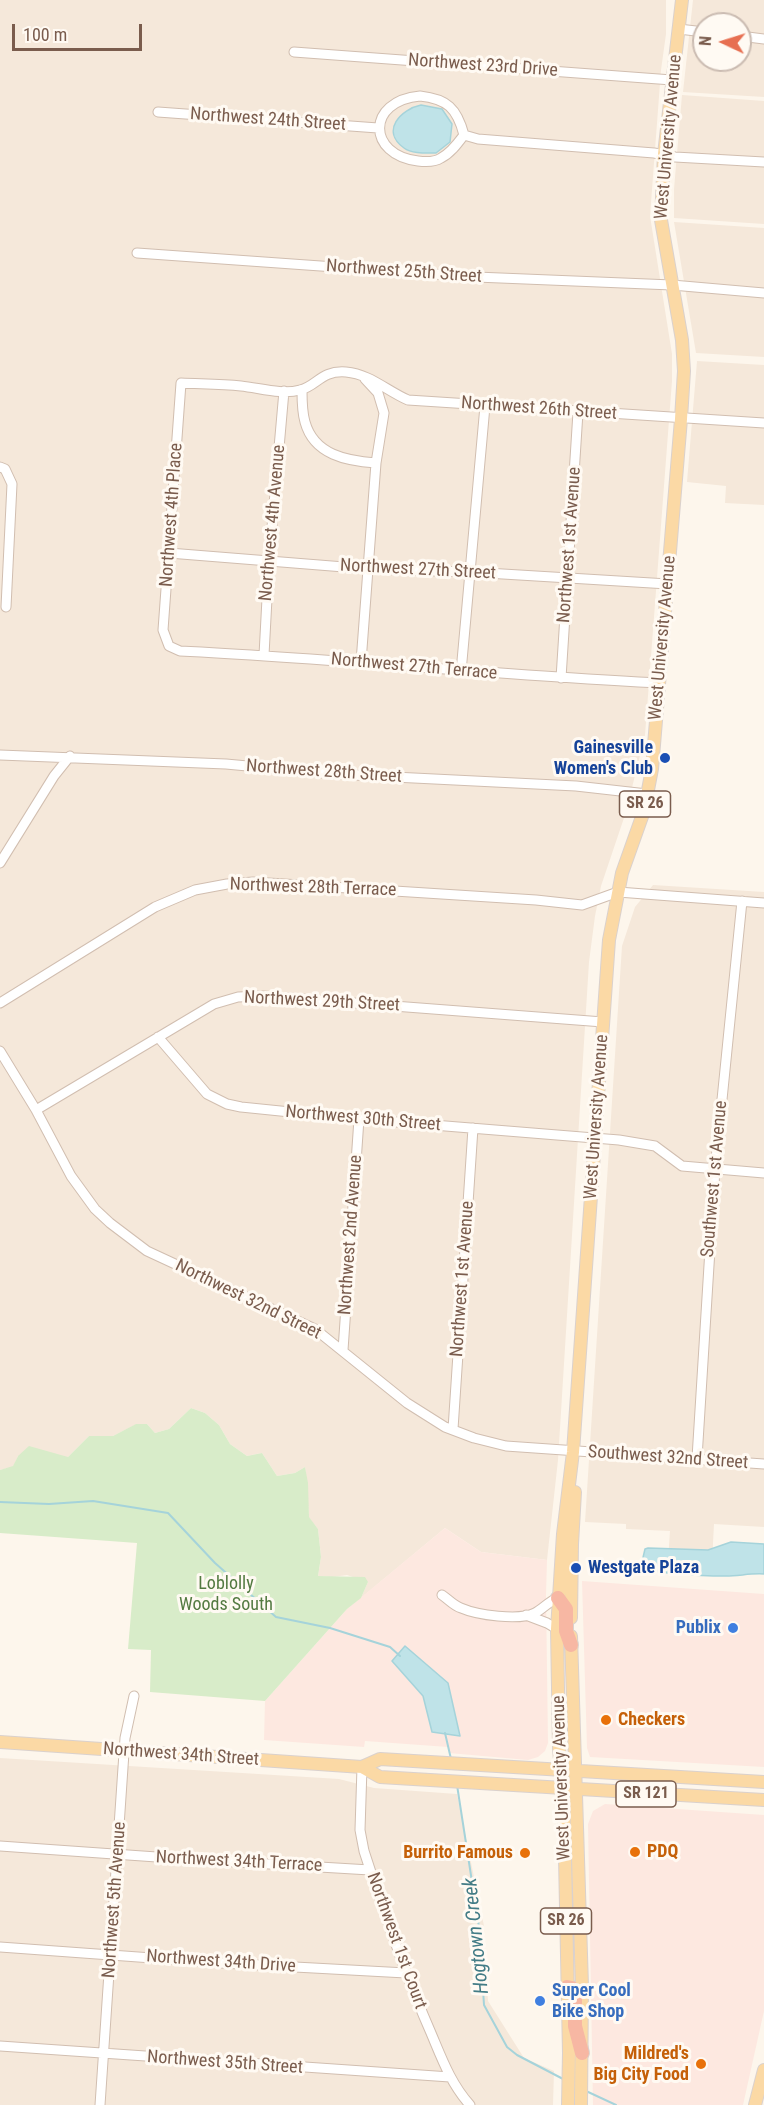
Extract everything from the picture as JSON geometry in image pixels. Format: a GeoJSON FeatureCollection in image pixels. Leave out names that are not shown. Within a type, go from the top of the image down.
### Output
{"type":"FeatureCollection","features":[{"type":"Feature","properties":{"kind":"highway"},"geometry":{"type":"LineString","coordinates":[[558,1598],[566,1609],[566,1631],[571,1645]]}},
{"type":"Feature","properties":{"kind":"highway"},"geometry":{"type":"LineString","coordinates":[[567,1987],[572,1988],[575,1995],[575,2053]]}},
{"type":"Feature","properties":{"kind":"main road","name":"West University Avenue"},"geometry":{"type":"LineString","coordinates":[[567,1987],[558,1598],[573,1452],[609,940],[622,873],[644,810],[652,769],[681,419],[684,371],[682,350],[661,220],[664,154],[682,0]]}},
{"type":"Feature","properties":{"kind":"main road","name":"West University Avenue"},"geometry":{"type":"LineString","coordinates":[[573,1452],[575,1484],[571,1645],[576,1790],[575,2053],[581,2105]]}},
{"type":"Feature","properties":{"kind":"main road","name":"Northwest 34th Street"},"geometry":{"type":"LineString","coordinates":[[0,1742],[362,1767],[380,1777],[562,1789]]}},
{"type":"Feature","properties":{"kind":"main road","name":"Northwest 34th Street"},"geometry":{"type":"LineString","coordinates":[[362,1767],[380,1759],[561,1771]]}},
{"type":"Feature","properties":{"kind":"main road","name":"SR 121"},"geometry":{"type":"LineString","coordinates":[[561,1771],[764,1782]]}},
{"type":"Feature","properties":{"kind":"main road","name":"SR 121"},"geometry":{"type":"LineString","coordinates":[[562,1789],[764,1800]]}},
{"type":"Feature","properties":{"kind":"main road","name":"West University Avenue"},"geometry":{"type":"LineString","coordinates":[[568,2105],[575,2053]]}},
{"type":"Feature","properties":{"kind":"main road"},"geometry":{"type":"LineString","coordinates":[[759,2100],[764,2070]]}},
{"type":"Feature","properties":{"kind":"street"},"geometry":{"type":"LineString","coordinates":[[679,29],[692,31]]}},
{"type":"Feature","properties":{"kind":"street","name":"Northwest 23rd Drive"},"geometry":{"type":"LineString","coordinates":[[294,52],[672,80]]}},
{"type":"Feature","properties":{"kind":"street"},"geometry":{"type":"LineString","coordinates":[[420,96],[442,101],[452,107],[458,116],[464,135],[456,146],[441,159],[419,161],[401,157],[393,152],[381,138],[378,128],[391,105],[409,97],[420,96]]}},
{"type":"Feature","properties":{"kind":"street","name":"Northwest 24th Street"},"geometry":{"type":"LineString","coordinates":[[158,112],[378,128]]}},
{"type":"Feature","properties":{"kind":"street"},"geometry":{"type":"LineString","coordinates":[[464,135],[478,140],[764,162]]}},
{"type":"Feature","properties":{"kind":"street","name":"Northwest 25th Street"},"geometry":{"type":"LineString","coordinates":[[137,253],[476,277],[672,285],[764,293]]}},
{"type":"Feature","properties":{"kind":"street","name":"Northwest 26th Street"},"geometry":{"type":"LineString","coordinates":[[181,383],[240,386],[284,392],[302,390],[320,377],[343,371],[380,383],[408,400],[764,423]]}},
{"type":"Feature","properties":{"kind":"street"},"geometry":{"type":"LineString","coordinates":[[361,662],[376,463],[384,413],[378,393],[364,377]]}},
{"type":"Feature","properties":{"kind":"street","name":"Northwest 4th Place"},"geometry":{"type":"LineString","coordinates":[[169,646],[163,630],[181,383]]}},
{"type":"Feature","properties":{"kind":"street"},"geometry":{"type":"LineString","coordinates":[[302,390],[304,422],[310,435],[319,446],[346,460],[376,463]]}},
{"type":"Feature","properties":{"kind":"street","name":"Northwest 4th Avenue"},"geometry":{"type":"LineString","coordinates":[[264,655],[269,561],[284,392]]}},
{"type":"Feature","properties":{"kind":"street"},"geometry":{"type":"LineString","coordinates":[[384,413],[398,395]]}},
{"type":"Feature","properties":{"kind":"street"},"geometry":{"type":"LineString","coordinates":[[461,672],[484,406]]}},
{"type":"Feature","properties":{"kind":"street","name":"Northwest 1st Avenue"},"geometry":{"type":"LineString","coordinates":[[561,678],[578,412]]}},
{"type":"Feature","properties":{"kind":"street"},"geometry":{"type":"LineString","coordinates":[[0,466],[5,469],[12,484],[6,607]]}},
{"type":"Feature","properties":{"kind":"street","name":"Northwest 27th Street"},"geometry":{"type":"LineString","coordinates":[[169,553],[369,569],[470,572],[668,584]]}},
{"type":"Feature","properties":{"kind":"street","name":"Northwest 27th Terrace"},"geometry":{"type":"LineString","coordinates":[[169,646],[180,651],[361,662],[461,672],[660,683]]}},
{"type":"Feature","properties":{"kind":"street","name":"Northwest 28th Street"},"geometry":{"type":"LineString","coordinates":[[0,755],[70,756],[449,781],[576,786],[647,794]]}},
{"type":"Feature","properties":{"kind":"street"},"geometry":{"type":"LineString","coordinates":[[0,863],[54,776],[70,756]]}},
{"type":"Feature","properties":{"kind":"street","name":"Northwest 28th Terrace"},"geometry":{"type":"LineString","coordinates":[[0,1004],[155,907],[195,890],[227,884],[253,882],[582,905],[618,892]]}},
{"type":"Feature","properties":{"kind":"street"},"geometry":{"type":"LineString","coordinates":[[618,892],[764,903]]}},
{"type":"Feature","properties":{"kind":"street","name":"Southwest 1st Avenue"},"geometry":{"type":"LineString","coordinates":[[697,1458],[715,1169],[741,901]]}},
{"type":"Feature","properties":{"kind":"street","name":"Northwest 29th Street"},"geometry":{"type":"LineString","coordinates":[[36,1110],[214,1004],[238,997],[263,996],[603,1023]]}},
{"type":"Feature","properties":{"kind":"street","name":"Northwest 30th Street"},"geometry":{"type":"LineString","coordinates":[[158,1037],[207,1094],[227,1104],[359,1119],[596,1138],[655,1146],[682,1166],[764,1173]]}},
{"type":"Feature","properties":{"kind":"street","name":"Northwest 32nd Street"},"geometry":{"type":"LineString","coordinates":[[0,1051],[36,1110],[71,1176],[95,1209],[147,1251],[315,1329],[407,1403],[453,1429],[474,1438],[506,1446],[573,1452]]}},
{"type":"Feature","properties":{"kind":"street","name":"Northwest 2nd Avenue"},"geometry":{"type":"LineString","coordinates":[[343,1350],[359,1119]]}},
{"type":"Feature","properties":{"kind":"street","name":"Northwest 1st Avenue"},"geometry":{"type":"LineString","coordinates":[[453,1429],[473,1128]]}},
{"type":"Feature","properties":{"kind":"street","name":"Southwest 32nd Street"},"geometry":{"type":"LineString","coordinates":[[573,1452],[764,1464]]}},
{"type":"Feature","properties":{"kind":"street"},"geometry":{"type":"LineString","coordinates":[[442,1595],[459,1608],[479,1614],[526,1615],[557,1629]]}},
{"type":"Feature","properties":{"kind":"street"},"geometry":{"type":"LineString","coordinates":[[526,1615],[538,1611],[558,1598]]}},
{"type":"Feature","properties":{"kind":"street","name":"Northwest 5th Avenue"},"geometry":{"type":"LineString","coordinates":[[100,2105],[125,1751],[129,1714],[134,1696]]}},
{"type":"Feature","properties":{"kind":"street","name":"Northwest 1st Court"},"geometry":{"type":"LineString","coordinates":[[362,1767],[360,1830],[370,1870],[406,1973],[450,2077],[459,2093],[470,2105]]}},
{"type":"Feature","properties":{"kind":"street","name":"Northwest 34th Terrace"},"geometry":{"type":"LineString","coordinates":[[0,1846],[370,1870]]}},
{"type":"Feature","properties":{"kind":"street","name":"Northwest 34th Drive"},"geometry":{"type":"LineString","coordinates":[[0,1947],[406,1973]]}},
{"type":"Feature","properties":{"kind":"street","name":"Northwest 35th Street"},"geometry":{"type":"LineString","coordinates":[[0,2046],[450,2077]]}},
{"type":"Feature","properties":{"kind":"shaded area"},"geometry":{"type":"Polygon","coordinates":[[[0,0],[666,0],[666,34],[661,70],[650,216],[672,354],[672,381],[645,735],[626,812],[601,886],[589,962],[558,1460],[547,1560],[481,1552],[445,1528],[361,1598],[368,1582],[347,1575],[318,1576],[321,1557],[318,1529],[309,1518],[305,1467],[295,1473],[277,1476],[262,1453],[247,1456],[230,1444],[219,1425],[205,1413],[191,1408],[169,1429],[155,1433],[147,1424],[137,1424],[113,1436],[89,1436],[68,1457],[18,1456],[13,1467],[0,1470],[0,0]]]}},
{"type":"Feature","properties":{"kind":"shaded area"},"geometry":{"type":"Polygon","coordinates":[[[693,0],[764,0],[764,97],[683,92],[693,0]]]}},
{"type":"Feature","properties":{"kind":"shaded area"},"geometry":{"type":"Polygon","coordinates":[[[682,95],[764,101],[764,224],[674,218],[674,189],[682,95]]]}},
{"type":"Feature","properties":{"kind":"shaded area"},"geometry":{"type":"Polygon","coordinates":[[[674,222],[764,228],[764,357],[696,353],[674,222]]]}},
{"type":"Feature","properties":{"kind":"shaded area"},"geometry":{"type":"Polygon","coordinates":[[[697,361],[764,365],[764,505],[725,503],[726,486],[687,482],[697,361]]]}},
{"type":"Feature","properties":{"kind":"shaded area"},"geometry":{"type":"Polygon","coordinates":[[[653,885],[764,892],[764,1527],[714,1524],[712,1563],[668,1561],[670,1531],[626,1529],[626,1524],[585,1522],[622,946],[635,907],[653,885]]]}},
{"type":"Feature","properties":{"kind":"shaded area"},"geometry":{"type":"Polygon","coordinates":[[[445,1528],[481,1552],[547,1560],[548,1743],[545,1751],[538,1757],[528,1760],[449,1753],[448,1747],[365,1741],[364,1747],[264,1740],[265,1701],[347,1609],[445,1528]]]}},
{"type":"Feature","properties":{"kind":"shaded area"},"geometry":{"type":"Polygon","coordinates":[[[582,1581],[764,1594],[764,1767],[590,1757],[587,1748],[582,1581]]]}},
{"type":"Feature","properties":{"kind":"shaded area"},"geometry":{"type":"Polygon","coordinates":[[[0,1758],[339,1779],[374,1788],[457,1794],[484,1926],[488,2001],[524,2058],[554,2071],[553,2105],[0,2105],[0,1758]]]}},
{"type":"Feature","properties":{"kind":"shaded area"},"geometry":{"type":"Polygon","coordinates":[[[605,1804],[764,1815],[764,2011],[743,2105],[593,2105],[588,1824],[593,1811],[605,1804]]]}},
{"type":"Feature","properties":{"kind":"green space","name":"Loblolly Woods South"},"geometry":{"type":"Polygon","coordinates":[[[191,1408],[205,1413],[219,1425],[230,1444],[247,1456],[262,1453],[277,1476],[295,1473],[305,1467],[309,1517],[318,1529],[321,1557],[318,1576],[365,1577],[368,1582],[361,1598],[347,1609],[265,1701],[150,1692],[151,1650],[128,1649],[137,1543],[0,1533],[0,1470],[13,1466],[18,1456],[29,1446],[68,1457],[89,1436],[113,1436],[136,1424],[147,1424],[155,1433],[169,1429],[191,1408]]]}},
{"type":"Feature","properties":{"kind":"water"},"geometry":{"type":"Polygon","coordinates":[[[421,105],[442,109],[452,124],[450,142],[436,153],[407,150],[394,135],[396,122],[401,116],[421,105]]]}},
{"type":"Feature","properties":{"kind":"water"},"geometry":{"type":"Polygon","coordinates":[[[731,1542],[764,1544],[764,1574],[685,1575],[644,1569],[641,1566],[645,1549],[648,1548],[708,1550],[731,1542]]]}},
{"type":"Feature","properties":{"kind":"water"},"geometry":{"type":"Polygon","coordinates":[[[405,1646],[448,1683],[460,1736],[432,1732],[423,1696],[392,1661],[405,1646]]]}},
{"type":"Feature","properties":{"kind":"waterway"},"geometry":{"type":"LineString","coordinates":[[0,1502],[49,1504],[93,1501],[168,1513],[215,1563],[276,1617],[330,1628],[390,1647],[400,1656]]}},
{"type":"Feature","properties":{"kind":"waterway","name":"Hogtown Creek"},"geometry":{"type":"LineString","coordinates":[[445,1733],[451,1759]]}},
{"type":"Feature","properties":{"kind":"waterway","name":"Hogtown Creek"},"geometry":{"type":"LineString","coordinates":[[457,1785],[479,1927],[484,2005],[507,2047],[517,2055],[565,2080]]}},
{"type":"Feature","properties":{"kind":"waterway","name":"Hogtown Creek"},"geometry":{"type":"LineString","coordinates":[[586,2091],[616,2105]]}},
{"type":"Feature","properties":{"kind":"place","name":"Gainesville Women's Club"},"geometry":{"type":"Point","coordinates":[665,758]}},
{"type":"Feature","properties":{"kind":"place","name":"Westgate Plaza"},"geometry":{"type":"Point","coordinates":[576,1568]}},
{"type":"Feature","properties":{"kind":"place","name":"Publix"},"geometry":{"type":"Point","coordinates":[733,1628]}},
{"type":"Feature","properties":{"kind":"place","name":"Checkers"},"geometry":{"type":"Point","coordinates":[606,1720]}},
{"type":"Feature","properties":{"kind":"place","name":"PDQ"},"geometry":{"type":"Point","coordinates":[635,1852]}},
{"type":"Feature","properties":{"kind":"place","name":"Burrito Famous"},"geometry":{"type":"Point","coordinates":[525,1853]}},
{"type":"Feature","properties":{"kind":"place","name":"Super Cool Bike Shop"},"geometry":{"type":"Point","coordinates":[540,2001]}},
{"type":"Feature","properties":{"kind":"place","name":"Mildred's Big City Food"},"geometry":{"type":"Point","coordinates":[701,2064]}}]}
